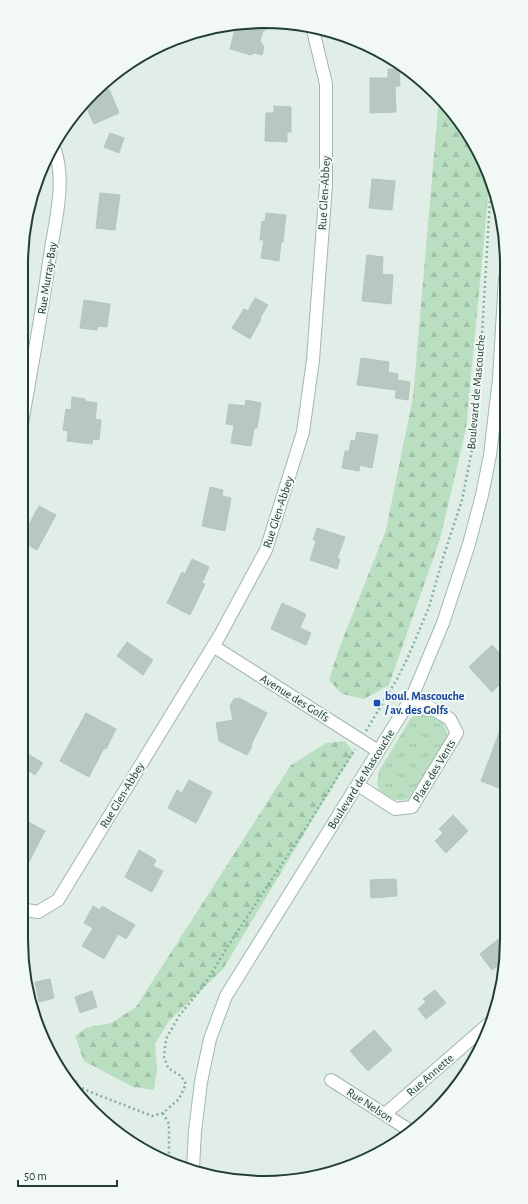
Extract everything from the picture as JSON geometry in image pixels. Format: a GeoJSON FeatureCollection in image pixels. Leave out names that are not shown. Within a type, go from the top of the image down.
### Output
{"type":"FeatureCollection","features":[{"type":"Feature","properties":{"kind":"street","name":"Rue Glen-Abbey"},"geometry":{"type":"LineString","coordinates":[[28,910],[38,912],[58,900],[213,646],[266,550],[303,432],[313,360],[326,185],[326,84],[314,34]]}},
{"type":"Feature","properties":{"kind":"street","name":"Rue Murray-Bay"},"geometry":{"type":"LineString","coordinates":[[28,390],[42,311],[60,187],[56,153]]}},
{"type":"Feature","properties":{"kind":"street","name":"Boulevard de Mascouche"},"geometry":{"type":"LineString","coordinates":[[193,1165],[195,1131],[201,1082],[210,1039],[226,996],[412,697],[443,624],[482,495],[500,392]]}},
{"type":"Feature","properties":{"kind":"street","name":"Avenue des Golfs"},"geometry":{"type":"LineString","coordinates":[[213,646],[378,751]]}},
{"type":"Feature","properties":{"kind":"street","name":"Place des Vents"},"geometry":{"type":"LineString","coordinates":[[358,785],[396,809],[412,807],[456,733],[450,719],[412,697]]}},
{"type":"Feature","properties":{"kind":"street","name":"Rue Annette"},"geometry":{"type":"LineString","coordinates":[[384,1114],[482,1029]]}},
{"type":"Feature","properties":{"kind":"street","name":"Rue Nelson"},"geometry":{"type":"LineString","coordinates":[[331,1080],[406,1128]]}},
{"type":"Feature","properties":{"kind":"path","name":"Boulevard de Mascouche"},"geometry":{"type":"LineString","coordinates":[[369,727],[408,657],[429,607],[462,500],[474,440],[490,197]]}},
{"type":"Feature","properties":{"kind":"path","name":"Boulevard de Mascouche"},"geometry":{"type":"LineString","coordinates":[[163,1113],[179,1099],[186,1084],[181,1076],[168,1068],[164,1057],[166,1039],[179,1016],[205,984],[356,748]]}},
{"type":"Feature","properties":{"kind":"path"},"geometry":{"type":"LineString","coordinates":[[80,1088],[152,1116],[163,1113],[169,1124],[169,1156]]}},
{"type":"Feature","properties":{"kind":"green space"},"geometry":{"type":"Polygon","coordinates":[[[438,105],[451,120],[468,146],[476,160],[489,193],[466,429],[440,539],[389,685],[364,699],[342,694],[329,680],[340,646],[386,530],[413,397],[438,105]]]}},
{"type":"Feature","properties":{"kind":"green space"},"geometry":{"type":"Polygon","coordinates":[[[417,712],[426,713],[443,723],[447,732],[447,740],[408,799],[396,800],[379,790],[377,783],[379,771],[411,718],[417,712]]]}},
{"type":"Feature","properties":{"kind":"green space"},"geometry":{"type":"Polygon","coordinates":[[[345,741],[354,753],[223,969],[169,1021],[155,1044],[157,1070],[154,1090],[133,1087],[84,1061],[75,1036],[86,1028],[111,1023],[136,1007],[291,765],[326,743],[345,741]]]}},
{"type":"Feature","properties":{"kind":"building"},"geometry":{"type":"Polygon","coordinates":[[[268,28],[263,31],[260,41],[264,47],[262,55],[254,53],[251,55],[230,49],[235,30],[268,28]]]}},
{"type":"Feature","properties":{"kind":"building"},"geometry":{"type":"Polygon","coordinates":[[[388,69],[396,69],[399,71],[400,86],[395,86],[396,112],[370,113],[370,78],[388,78],[388,69]]]}},
{"type":"Feature","properties":{"kind":"building"},"geometry":{"type":"Polygon","coordinates":[[[109,89],[119,113],[94,124],[87,108],[103,91],[109,89]]]}},
{"type":"Feature","properties":{"kind":"building"},"geometry":{"type":"Polygon","coordinates":[[[274,106],[291,107],[291,132],[287,132],[287,142],[265,141],[266,113],[274,113],[274,106]]]}},
{"type":"Feature","properties":{"kind":"building"},"geometry":{"type":"Polygon","coordinates":[[[110,133],[124,138],[119,153],[104,147],[110,133]]]}},
{"type":"Feature","properties":{"kind":"building"},"geometry":{"type":"Polygon","coordinates":[[[372,179],[395,181],[392,210],[369,208],[372,179]]]}},
{"type":"Feature","properties":{"kind":"building"},"geometry":{"type":"Polygon","coordinates":[[[100,193],[120,195],[115,230],[96,228],[100,193]]]}},
{"type":"Feature","properties":{"kind":"building"},"geometry":{"type":"Polygon","coordinates":[[[266,213],[286,215],[279,261],[261,258],[264,240],[260,240],[262,221],[265,222],[266,213]]]}},
{"type":"Feature","properties":{"kind":"building"},"geometry":{"type":"Polygon","coordinates":[[[367,255],[383,257],[382,274],[393,275],[391,304],[362,301],[367,255]]]}},
{"type":"Feature","properties":{"kind":"building"},"geometry":{"type":"Polygon","coordinates":[[[255,298],[268,305],[250,339],[232,328],[244,309],[248,311],[255,298]]]}},
{"type":"Feature","properties":{"kind":"building"},"geometry":{"type":"Polygon","coordinates":[[[84,300],[110,304],[107,327],[97,326],[97,330],[80,328],[84,300]]]}},
{"type":"Feature","properties":{"kind":"building"},"geometry":{"type":"Polygon","coordinates":[[[361,358],[389,362],[388,372],[398,374],[396,390],[357,385],[361,358]]]}},
{"type":"Feature","properties":{"kind":"building"},"geometry":{"type":"Polygon","coordinates":[[[398,380],[410,382],[408,400],[395,398],[398,380]]]}},
{"type":"Feature","properties":{"kind":"building"},"geometry":{"type":"Polygon","coordinates":[[[72,397],[97,403],[95,419],[101,420],[99,440],[93,439],[92,444],[67,441],[68,431],[63,430],[66,409],[71,410],[72,397]]]}},
{"type":"Feature","properties":{"kind":"building"},"geometry":{"type":"Polygon","coordinates":[[[246,400],[261,403],[257,428],[254,428],[251,446],[231,443],[234,425],[226,424],[229,404],[245,406],[246,400]]]}},
{"type":"Feature","properties":{"kind":"building"},"geometry":{"type":"Polygon","coordinates":[[[357,432],[378,435],[372,468],[360,465],[359,471],[342,468],[345,451],[349,451],[351,440],[355,441],[357,432]]]}},
{"type":"Feature","properties":{"kind":"building"},"geometry":{"type":"Polygon","coordinates":[[[210,487],[223,490],[222,496],[231,498],[225,531],[202,526],[210,487]]]}},
{"type":"Feature","properties":{"kind":"building"},"geometry":{"type":"Polygon","coordinates":[[[39,506],[56,515],[37,550],[28,545],[28,526],[39,506]]]}},
{"type":"Feature","properties":{"kind":"building"},"geometry":{"type":"Polygon","coordinates":[[[317,528],[345,537],[337,559],[340,559],[337,569],[310,560],[316,541],[313,540],[317,528]]]}},
{"type":"Feature","properties":{"kind":"building"},"geometry":{"type":"Polygon","coordinates":[[[192,559],[209,567],[202,583],[205,584],[190,615],[167,603],[182,572],[185,574],[192,559]]]}},
{"type":"Feature","properties":{"kind":"building"},"geometry":{"type":"Polygon","coordinates":[[[282,603],[306,614],[300,628],[311,633],[306,645],[271,629],[282,603]]]}},
{"type":"Feature","properties":{"kind":"building"},"geometry":{"type":"Polygon","coordinates":[[[127,642],[153,660],[143,675],[117,656],[127,642]]]}},
{"type":"Feature","properties":{"kind":"building"},"geometry":{"type":"Polygon","coordinates":[[[492,645],[500,654],[500,684],[492,692],[469,667],[492,645]]]}},
{"type":"Feature","properties":{"kind":"building"},"geometry":{"type":"Polygon","coordinates":[[[239,698],[267,713],[247,755],[219,741],[216,723],[233,720],[230,706],[234,699],[239,698]]]}},
{"type":"Feature","properties":{"kind":"building"},"geometry":{"type":"Polygon","coordinates":[[[86,713],[116,729],[89,777],[60,761],[86,713]]]}},
{"type":"Feature","properties":{"kind":"building"},"geometry":{"type":"Polygon","coordinates":[[[500,730],[500,788],[481,781],[500,730]]]}},
{"type":"Feature","properties":{"kind":"building"},"geometry":{"type":"Polygon","coordinates":[[[28,754],[43,763],[35,775],[28,770],[28,754]]]}},
{"type":"Feature","properties":{"kind":"building"},"geometry":{"type":"Polygon","coordinates":[[[189,780],[212,792],[196,823],[168,808],[177,790],[182,793],[189,780]]]}},
{"type":"Feature","properties":{"kind":"building"},"geometry":{"type":"Polygon","coordinates":[[[453,815],[468,831],[446,853],[435,841],[443,833],[439,829],[453,815]]]}},
{"type":"Feature","properties":{"kind":"building"},"geometry":{"type":"Polygon","coordinates":[[[28,822],[45,831],[28,864],[28,822]]]}},
{"type":"Feature","properties":{"kind":"building"},"geometry":{"type":"Polygon","coordinates":[[[139,850],[156,860],[153,866],[163,871],[152,892],[125,877],[139,850]]]}},
{"type":"Feature","properties":{"kind":"building"},"geometry":{"type":"Polygon","coordinates":[[[396,879],[397,896],[371,898],[370,880],[396,879]]]}},
{"type":"Feature","properties":{"kind":"building"},"geometry":{"type":"Polygon","coordinates":[[[93,906],[100,910],[102,906],[135,925],[126,939],[118,934],[104,959],[82,946],[93,928],[84,923],[93,906]]]}},
{"type":"Feature","properties":{"kind":"building"},"geometry":{"type":"Polygon","coordinates":[[[500,938],[498,965],[492,970],[480,954],[500,938]]]}},
{"type":"Feature","properties":{"kind":"building"},"geometry":{"type":"Polygon","coordinates":[[[50,979],[54,998],[39,1002],[35,982],[50,979]]]}},
{"type":"Feature","properties":{"kind":"building"},"geometry":{"type":"Polygon","coordinates":[[[435,990],[446,1003],[426,1019],[418,1009],[426,1002],[423,999],[435,990]]]}},
{"type":"Feature","properties":{"kind":"building"},"geometry":{"type":"Polygon","coordinates":[[[92,991],[97,1007],[80,1013],[75,997],[92,991]]]}},
{"type":"Feature","properties":{"kind":"building"},"geometry":{"type":"Polygon","coordinates":[[[374,1030],[392,1050],[368,1071],[350,1051],[374,1030]]]}},
{"type":"Feature","properties":{"kind":"place","name":"boul. Mascouche / av. des Golfs"},"geometry":{"type":"Point","coordinates":[377,703]}}]}
